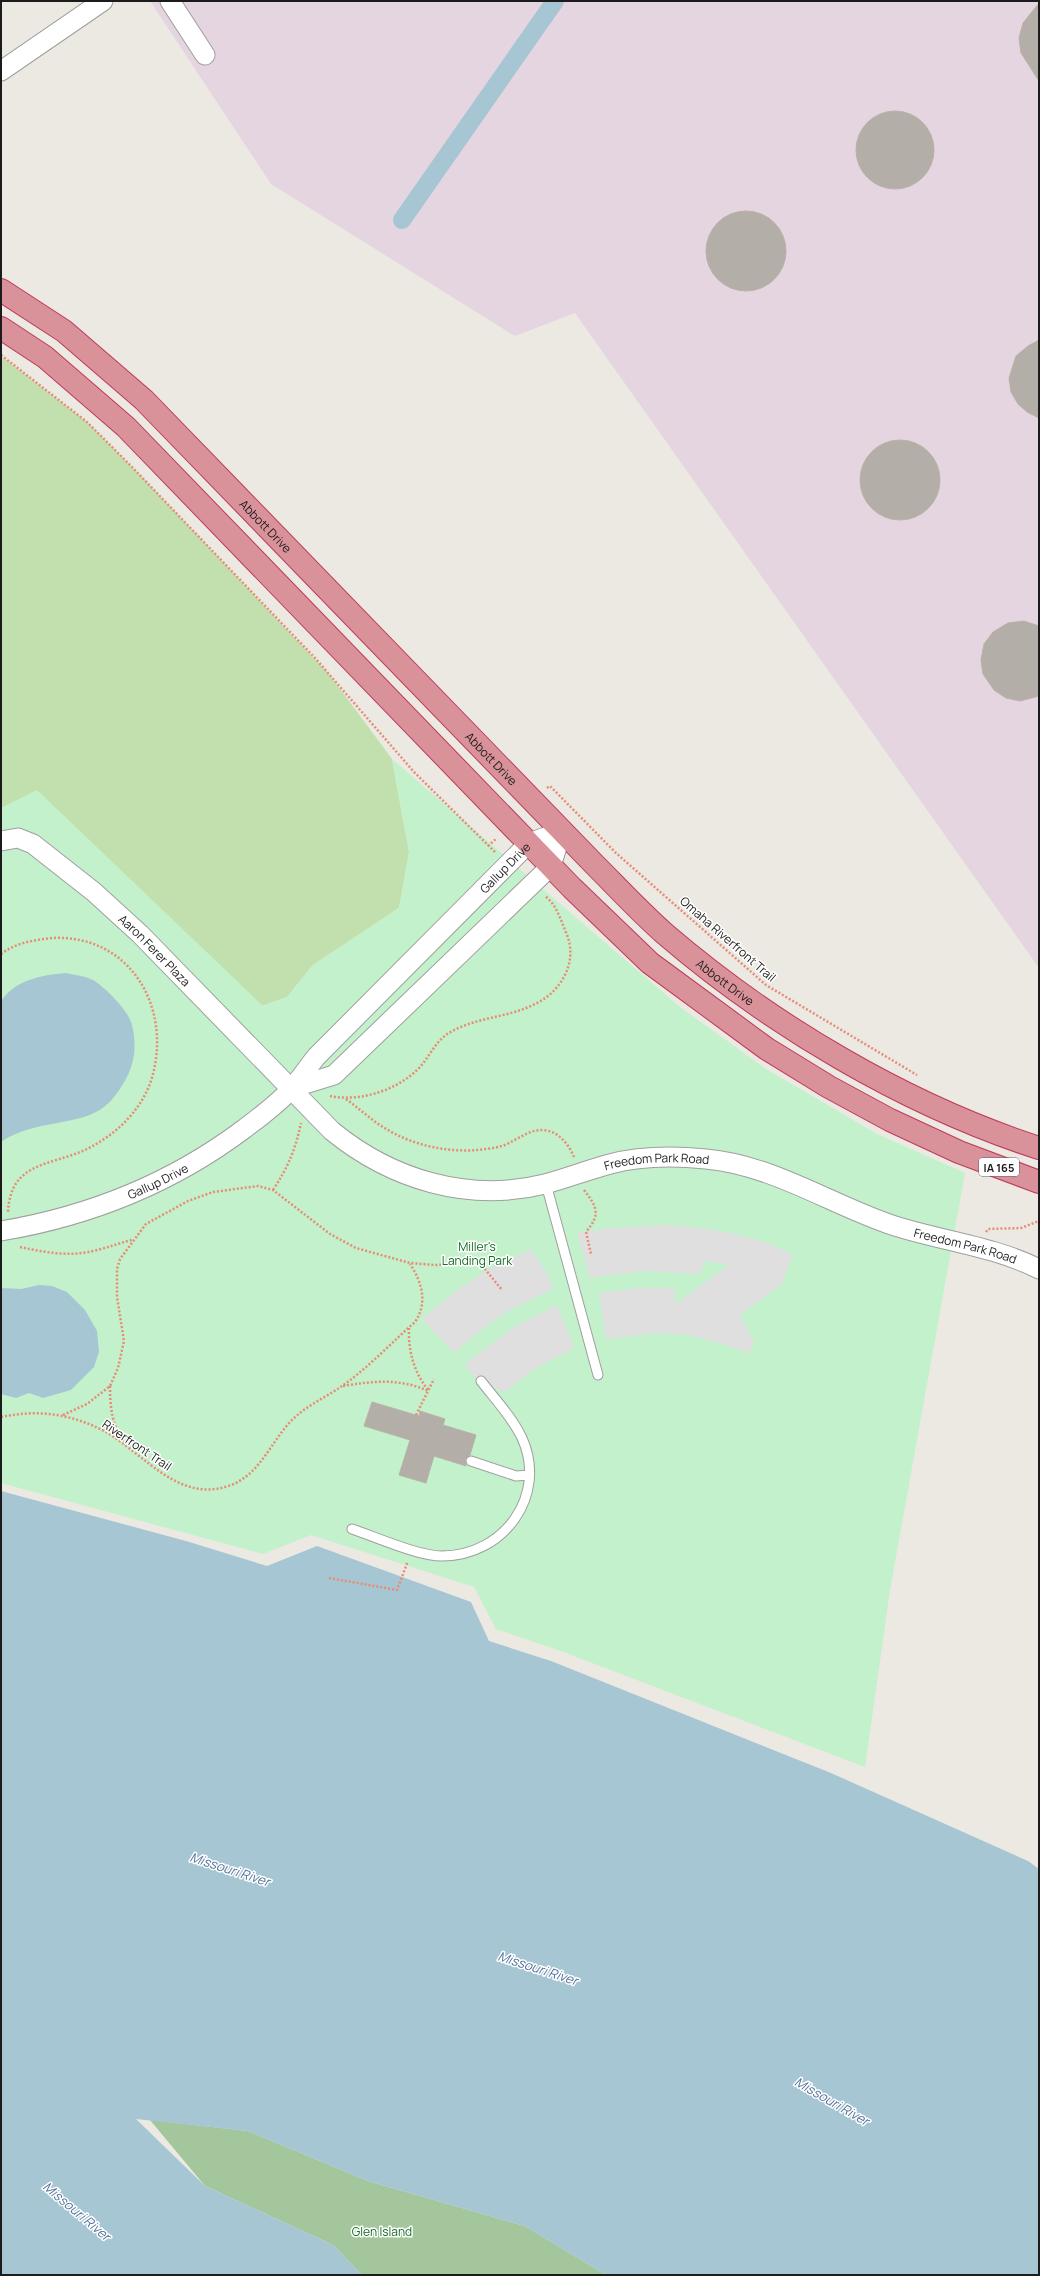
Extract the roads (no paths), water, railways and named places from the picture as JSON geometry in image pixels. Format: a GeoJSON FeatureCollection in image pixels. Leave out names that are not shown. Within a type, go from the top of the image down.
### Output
{"type":"FeatureCollection","features":[{"type":"Feature","properties":{"kind":"highway","name":"Abbott Drive"},"geometry":{"type":"LineString","coordinates":[[1,290],[64,331],[144,400],[533,802],[665,934],[727,982],[790,1026],[844,1060],[963,1119],[1039,1148]]}},
{"type":"Feature","properties":{"kind":"highway"},"geometry":{"type":"LineString","coordinates":[[1,328],[45,357],[126,427],[551,866]]}},
{"type":"Feature","properties":{"kind":"highway","name":"IA 165"},"geometry":{"type":"LineString","coordinates":[[551,866],[650,963],[761,1045],[830,1087],[890,1120],[959,1152],[1039,1182]]}},
{"type":"Feature","properties":{"kind":"street"},"geometry":{"type":"LineString","coordinates":[[1,71],[103,1]]}},
{"type":"Feature","properties":{"kind":"street"},"geometry":{"type":"LineString","coordinates":[[170,1],[205,55]]}},
{"type":"Feature","properties":{"kind":"street","name":"Gallup Drive"},"geometry":{"type":"LineString","coordinates":[[5,1230],[61,1218],[109,1203],[150,1187],[191,1165],[228,1141],[256,1120],[292,1088],[316,1056],[529,843],[562,831]]}},
{"type":"Feature","properties":{"kind":"street","name":"Gallup Drive"},"geometry":{"type":"LineString","coordinates":[[292,1088],[334,1075],[551,866],[562,831]]}},
{"type":"Feature","properties":{"kind":"street","name":"Aaron Ferer Plaza"},"geometry":{"type":"LineString","coordinates":[[1,841],[18,838],[33,844],[94,892],[140,934],[292,1088]]}},
{"type":"Feature","properties":{"kind":"street","name":"Freedom Park Road"},"geometry":{"type":"LineString","coordinates":[[292,1088],[332,1131],[353,1148],[380,1165],[411,1178],[441,1186],[470,1189],[523,1188],[546,1184],[612,1163],[644,1158],[708,1159],[750,1167],[785,1180],[889,1224],[1004,1253],[1039,1269]]}},
{"type":"Feature","properties":{"kind":"lane"},"geometry":{"type":"LineString","coordinates":[[546,1184],[598,1375]]}},
{"type":"Feature","properties":{"kind":"lane"},"geometry":{"type":"LineString","coordinates":[[352,1529],[413,1550],[440,1556],[458,1556],[487,1545],[514,1523],[522,1507],[529,1475],[527,1454],[522,1438],[513,1421],[481,1381]]}},
{"type":"Feature","properties":{"kind":"lane"},"geometry":{"type":"LineString","coordinates":[[471,1461],[516,1476],[529,1475]]}},
{"type":"Feature","properties":{"kind":"water"},"geometry":{"type":"Polygon","coordinates":[[[66,973],[93,980],[122,1006],[130,1019],[134,1033],[135,1048],[130,1070],[117,1093],[104,1107],[82,1118],[27,1130],[1,1142],[1,1001],[21,983],[47,975],[66,973]]]}},
{"type":"Feature","properties":{"kind":"water"},"geometry":{"type":"Polygon","coordinates":[[[39,1285],[52,1286],[67,1292],[85,1310],[97,1331],[99,1352],[94,1367],[71,1390],[43,1398],[29,1393],[16,1398],[1,1394],[1,1288],[21,1289],[39,1285]]]}},
{"type":"Feature","properties":{"kind":"water","name":"Missouri River"},"geometry":{"type":"Polygon","coordinates":[[[1,1491],[186,1541],[267,1566],[317,1546],[471,1602],[489,1641],[551,1661],[831,1773],[1028,1861],[1039,1869],[1039,2275],[606,2275],[525,2226],[368,2181],[248,2131],[136,2119],[205,2186],[333,2245],[362,2275],[1,2275],[1,1491]]]}},
{"type":"Feature","properties":{"kind":"waterway"},"geometry":{"type":"LineString","coordinates":[[402,220],[555,1]]}},
{"type":"Feature","properties":{"kind":"park label","name":"Miller's Landing Park"},"geometry":{"type":"Point","coordinates":[477,1253]}},
{"type":"Feature","properties":{"kind":"park label","name":"Glen Island"},"geometry":{"type":"Point","coordinates":[382,2231]}}]}
